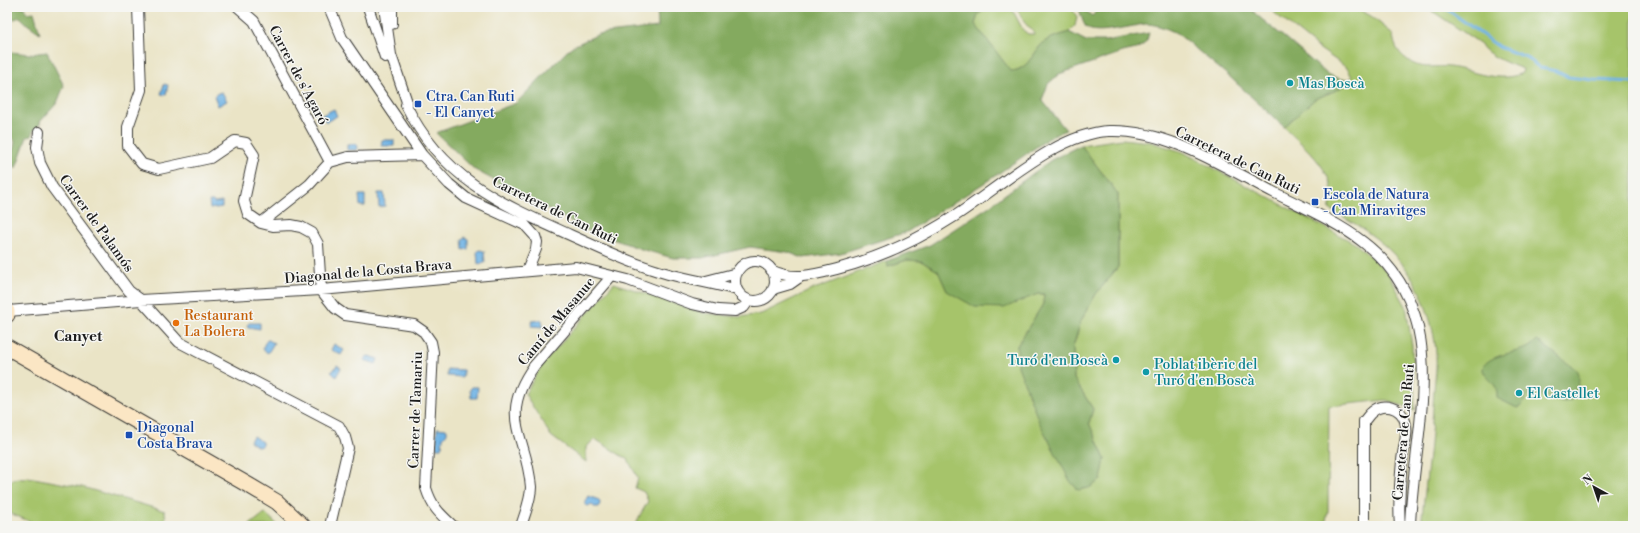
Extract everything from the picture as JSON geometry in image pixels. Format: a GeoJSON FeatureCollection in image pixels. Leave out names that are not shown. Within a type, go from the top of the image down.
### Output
{"type":"FeatureCollection","features":[{"type":"Feature","properties":{"kind":"street"},"geometry":{"type":"LineString","coordinates":[[138,7],[141,90],[128,127],[128,146],[142,164],[159,168],[210,158],[235,141],[246,143],[254,155],[244,201],[248,214],[262,223],[273,226],[292,225],[301,227],[312,233],[318,244],[322,290]]}},
{"type":"Feature","properties":{"kind":"street","name":"Carrer de s'Agaró"},"geometry":{"type":"LineString","coordinates":[[238,7],[254,21],[330,162]]}},
{"type":"Feature","properties":{"kind":"street"},"geometry":{"type":"LineString","coordinates":[[330,7],[342,38],[422,155],[449,184],[466,198],[525,225],[530,229],[537,242],[536,249],[527,271]]}},
{"type":"Feature","properties":{"kind":"street"},"geometry":{"type":"LineString","coordinates":[[368,7],[385,57]]}},
{"type":"Feature","properties":{"kind":"street","name":"Carretera de Can Ruti"},"geometry":{"type":"LineString","coordinates":[[383,7],[385,57],[401,103],[406,105]]}},
{"type":"Feature","properties":{"kind":"street","name":"Carretera de Can Ruti"},"geometry":{"type":"LineString","coordinates":[[383,7],[390,55],[407,102],[406,105],[423,135],[454,170],[473,185],[499,201],[536,220],[638,264],[685,278],[704,281],[738,292]]}},
{"type":"Feature","properties":{"kind":"street","name":"Carretera de Can Ruti"},"geometry":{"type":"LineString","coordinates":[[392,7],[392,26],[398,75]]}},
{"type":"Feature","properties":{"kind":"street","name":"Carretera de Can Ruti"},"geometry":{"type":"LineString","coordinates":[[771,270],[778,274],[800,277],[856,264],[887,253],[925,235],[977,202],[1044,155],[1076,138],[1109,131],[1135,132],[1161,138],[1183,147],[1288,199],[1350,232],[1382,259],[1401,283],[1409,297],[1418,320],[1424,372],[1410,526]]}},
{"type":"Feature","properties":{"kind":"street","name":"Carrer de Palamós"},"geometry":{"type":"LineString","coordinates":[[39,132],[37,147],[40,163],[52,187],[129,291],[141,300],[179,342],[339,426],[345,437],[348,448],[330,526]]}},
{"type":"Feature","properties":{"kind":"street"},"geometry":{"type":"LineString","coordinates":[[262,223],[309,185],[330,162],[348,157],[422,155]]}},
{"type":"Feature","properties":{"kind":"street"},"geometry":{"type":"LineString","coordinates":[[723,311],[736,304],[738,292],[735,282],[737,273],[743,266],[752,262],[764,264],[771,270],[774,280],[773,289],[765,298],[756,301],[749,300],[738,292]]}},
{"type":"Feature","properties":{"kind":"street","name":"Diagonal de la Costa Brava"},"geometry":{"type":"LineString","coordinates":[[7,312],[141,300],[322,290],[576,267],[612,276],[692,304],[723,311],[735,311],[744,307],[749,300]]}},
{"type":"Feature","properties":{"kind":"street","name":"Carretera de Can Ruti"},"geometry":{"type":"LineString","coordinates":[[704,281],[737,273]]}},
{"type":"Feature","properties":{"kind":"street","name":"Camí de Masanuc"},"geometry":{"type":"LineString","coordinates":[[521,526],[531,489],[518,432],[515,410],[517,396],[524,381],[534,366],[612,276]]}},
{"type":"Feature","properties":{"kind":"street","name":"Carretera de Can Ruti"},"geometry":{"type":"LineString","coordinates":[[773,289],[790,284],[800,277]]}},
{"type":"Feature","properties":{"kind":"street","name":"Carrer de Tamariu"},"geometry":{"type":"LineString","coordinates":[[322,290],[335,308],[345,315],[414,325],[424,332],[431,342],[433,352],[426,488],[430,501],[440,515],[453,526]]}},
{"type":"Feature","properties":{"kind":"street"},"geometry":{"type":"LineString","coordinates":[[7,334],[9,352],[34,371],[272,507],[280,510],[298,526]]}},
{"type":"Feature","properties":{"kind":"street"},"geometry":{"type":"LineString","coordinates":[[9,352],[277,502],[303,526]]}},
{"type":"Feature","properties":{"kind":"street","name":"Carretera de Can Ruti"},"geometry":{"type":"LineString","coordinates":[[1364,526],[1364,421],[1373,411],[1383,406],[1400,411],[1405,421],[1400,526]]}},
{"type":"Feature","properties":{"kind":"street"},"geometry":{"type":"LineString","coordinates":[[272,507],[292,526]]}},
{"type":"Feature","properties":{"kind":"green space"},"geometry":{"type":"Polygon","coordinates":[[[7,7],[24,7],[27,13],[34,12],[40,33],[20,17],[7,22],[7,7]]]}},
{"type":"Feature","properties":{"kind":"green space"},"geometry":{"type":"Polygon","coordinates":[[[657,7],[952,7],[956,9],[959,7],[972,7],[976,12],[985,7],[978,15],[975,24],[1011,71],[1017,70],[1026,65],[1045,41],[1069,32],[1086,41],[1105,41],[1149,33],[1147,40],[1143,45],[1136,49],[1059,74],[1048,84],[1042,100],[1066,130],[1055,134],[992,178],[907,232],[841,253],[803,258],[787,252],[750,247],[702,258],[673,258],[644,250],[587,230],[475,170],[436,133],[516,103],[571,47],[599,34],[658,27],[657,7]]]}},
{"type":"Feature","properties":{"kind":"green space"},"geometry":{"type":"Polygon","coordinates":[[[972,7],[1011,7],[1023,30],[1028,34],[1035,34],[1024,22],[1016,7],[1071,7],[1077,17],[1075,26],[1069,32],[1045,41],[1025,65],[1016,70],[1010,71],[975,24],[978,15],[985,9],[975,12],[972,7]]]}},
{"type":"Feature","properties":{"kind":"green space"},"geometry":{"type":"Polygon","coordinates":[[[1078,7],[1082,7],[1092,16],[1100,7],[1249,7],[1327,74],[1341,79],[1350,79],[1339,89],[1315,99],[1284,127],[1231,78],[1178,34],[1156,25],[1148,24],[1097,31],[1090,30],[1086,27],[1078,7]]]}},
{"type":"Feature","properties":{"kind":"green space"},"geometry":{"type":"Polygon","coordinates":[[[1267,7],[1354,7],[1371,16],[1393,34],[1398,51],[1412,63],[1426,67],[1449,67],[1495,77],[1504,77],[1522,73],[1523,69],[1493,56],[1481,44],[1435,13],[1422,7],[1633,7],[1633,526],[1421,526],[1430,441],[1436,362],[1435,341],[1429,317],[1420,292],[1400,261],[1384,245],[1367,232],[1329,209],[1332,197],[1331,185],[1326,174],[1311,153],[1284,127],[1315,99],[1339,89],[1352,77],[1347,68],[1317,47],[1267,7]]]}},
{"type":"Feature","properties":{"kind":"green space"},"geometry":{"type":"Polygon","coordinates":[[[11,52],[30,54],[47,52],[64,86],[57,103],[40,122],[32,133],[32,136],[27,137],[16,168],[8,160],[15,141],[7,133],[7,56],[11,52]]]}},
{"type":"Feature","properties":{"kind":"green space"},"geometry":{"type":"Polygon","coordinates":[[[1122,139],[1151,142],[1183,152],[1356,244],[1387,272],[1406,306],[1412,346],[1415,410],[1386,400],[1329,406],[1328,511],[1325,526],[634,526],[648,501],[644,492],[635,488],[638,478],[628,460],[595,439],[586,447],[586,462],[551,436],[525,394],[541,366],[614,283],[704,313],[740,317],[761,314],[809,291],[887,261],[888,266],[907,260],[921,261],[938,271],[947,291],[1044,294],[1043,304],[1017,346],[1105,459],[1089,423],[1093,409],[1074,379],[1073,347],[1081,321],[1096,294],[1118,267],[1118,194],[1081,145],[1122,139]]]}},
{"type":"Feature","properties":{"kind":"green space"},"geometry":{"type":"Polygon","coordinates":[[[1081,145],[1118,194],[1118,267],[1096,294],[1081,321],[1073,347],[1074,379],[1093,409],[1089,423],[1105,459],[1101,480],[1089,488],[1078,490],[1070,481],[1039,422],[1018,366],[1017,346],[1043,304],[1044,294],[1038,294],[1004,308],[975,307],[947,291],[938,271],[921,261],[907,260],[888,266],[887,261],[930,245],[988,207],[1051,160],[1081,145]]]}},
{"type":"Feature","properties":{"kind":"green space"},"geometry":{"type":"Polygon","coordinates":[[[1537,340],[1578,371],[1579,380],[1577,389],[1572,399],[1567,402],[1543,396],[1529,395],[1522,406],[1517,408],[1497,398],[1497,390],[1486,375],[1483,368],[1489,360],[1527,348],[1537,340]]]}},
{"type":"Feature","properties":{"kind":"green space"},"geometry":{"type":"Polygon","coordinates":[[[28,477],[82,487],[165,511],[166,526],[41,526],[7,512],[7,483],[17,478],[23,479],[28,477]]]}},
{"type":"Feature","properties":{"kind":"green space"},"geometry":{"type":"Polygon","coordinates":[[[265,513],[279,526],[248,526],[265,513]]]}},
{"type":"Feature","properties":{"kind":"water"},"geometry":{"type":"Polygon","coordinates":[[[164,84],[168,85],[166,95],[161,94],[164,84]]]}},
{"type":"Feature","properties":{"kind":"water"},"geometry":{"type":"Polygon","coordinates":[[[222,92],[227,101],[218,106],[214,96],[222,92]]]}},
{"type":"Feature","properties":{"kind":"water"},"geometry":{"type":"Polygon","coordinates":[[[334,109],[337,116],[326,122],[322,115],[334,109]]]}},
{"type":"Feature","properties":{"kind":"water"},"geometry":{"type":"Polygon","coordinates":[[[382,140],[394,140],[394,146],[381,146],[382,140]]]}},
{"type":"Feature","properties":{"kind":"water"},"geometry":{"type":"Polygon","coordinates":[[[347,144],[357,144],[358,148],[357,150],[347,150],[347,144]]]}},
{"type":"Feature","properties":{"kind":"water"},"geometry":{"type":"Polygon","coordinates":[[[378,193],[384,193],[385,206],[379,207],[378,193]]]}},
{"type":"Feature","properties":{"kind":"water"},"geometry":{"type":"Polygon","coordinates":[[[359,195],[365,195],[365,206],[360,206],[359,195]]]}},
{"type":"Feature","properties":{"kind":"water"},"geometry":{"type":"Polygon","coordinates":[[[209,201],[213,201],[214,203],[222,202],[222,207],[210,209],[209,201]]]}},
{"type":"Feature","properties":{"kind":"water"},"geometry":{"type":"Polygon","coordinates":[[[465,237],[468,239],[468,249],[463,250],[462,239],[465,237]]]}},
{"type":"Feature","properties":{"kind":"water"},"geometry":{"type":"Polygon","coordinates":[[[477,251],[484,251],[485,263],[478,264],[477,251]]]}},
{"type":"Feature","properties":{"kind":"water"},"geometry":{"type":"Polygon","coordinates":[[[542,320],[543,327],[531,326],[532,321],[542,320]]]}},
{"type":"Feature","properties":{"kind":"water"},"geometry":{"type":"Polygon","coordinates":[[[249,323],[260,323],[260,329],[248,327],[247,325],[249,323]]]}},
{"type":"Feature","properties":{"kind":"water"},"geometry":{"type":"Polygon","coordinates":[[[267,339],[274,343],[268,353],[262,349],[267,339]]]}},
{"type":"Feature","properties":{"kind":"water"},"geometry":{"type":"Polygon","coordinates":[[[334,344],[344,350],[341,355],[331,350],[334,344]]]}},
{"type":"Feature","properties":{"kind":"water"},"geometry":{"type":"Polygon","coordinates":[[[369,356],[378,359],[376,364],[364,360],[369,356]]]}},
{"type":"Feature","properties":{"kind":"water"},"geometry":{"type":"Polygon","coordinates":[[[337,365],[341,368],[336,377],[331,372],[337,365]]]}},
{"type":"Feature","properties":{"kind":"water"},"geometry":{"type":"Polygon","coordinates":[[[447,369],[463,370],[463,377],[447,376],[447,369]]]}},
{"type":"Feature","properties":{"kind":"water"},"geometry":{"type":"Polygon","coordinates":[[[472,387],[478,387],[477,398],[471,398],[470,389],[472,387]]]}},
{"type":"Feature","properties":{"kind":"water"},"geometry":{"type":"Polygon","coordinates":[[[437,428],[447,429],[447,433],[443,438],[442,448],[436,448],[437,428]]]}},
{"type":"Feature","properties":{"kind":"water"},"geometry":{"type":"Polygon","coordinates":[[[253,436],[262,442],[262,446],[258,447],[250,441],[253,436]]]}},
{"type":"Feature","properties":{"kind":"water"},"geometry":{"type":"Polygon","coordinates":[[[588,496],[599,500],[599,507],[594,507],[591,504],[589,506],[585,505],[585,501],[588,496]]]}},
{"type":"Feature","properties":{"kind":"waterway"},"geometry":{"type":"LineString","coordinates":[[1444,7],[1499,47],[1526,57],[1540,68],[1556,71],[1568,77],[1633,82]]}},
{"type":"Feature","properties":{"kind":"place","name":"Mas Boscà"},"geometry":{"type":"Point","coordinates":[1290,83]}},
{"type":"Feature","properties":{"kind":"place","name":"Ctra. Can Ruti - El Canyet"},"geometry":{"type":"Point","coordinates":[418,104]}},
{"type":"Feature","properties":{"kind":"place","name":"Escola de Natura - Can Miravitges"},"geometry":{"type":"Point","coordinates":[1315,202]}},
{"type":"Feature","properties":{"kind":"place","name":"Restaurant La Bolera"},"geometry":{"type":"Point","coordinates":[176,323]}},
{"type":"Feature","properties":{"kind":"place","name":"Turó d'en Boscà"},"geometry":{"type":"Point","coordinates":[1116,360]}},
{"type":"Feature","properties":{"kind":"place","name":"Poblat ibèric del Turó d'en Boscà"},"geometry":{"type":"Point","coordinates":[1146,372]}},
{"type":"Feature","properties":{"kind":"place","name":"El Castellet"},"geometry":{"type":"Point","coordinates":[1519,393]}},
{"type":"Feature","properties":{"kind":"place","name":"Diagonal Costa Brava"},"geometry":{"type":"Point","coordinates":[129,435]}},
{"type":"Feature","properties":{"kind":"district","name":"Canyet"},"geometry":{"type":"Point","coordinates":[78,336]}}]}
